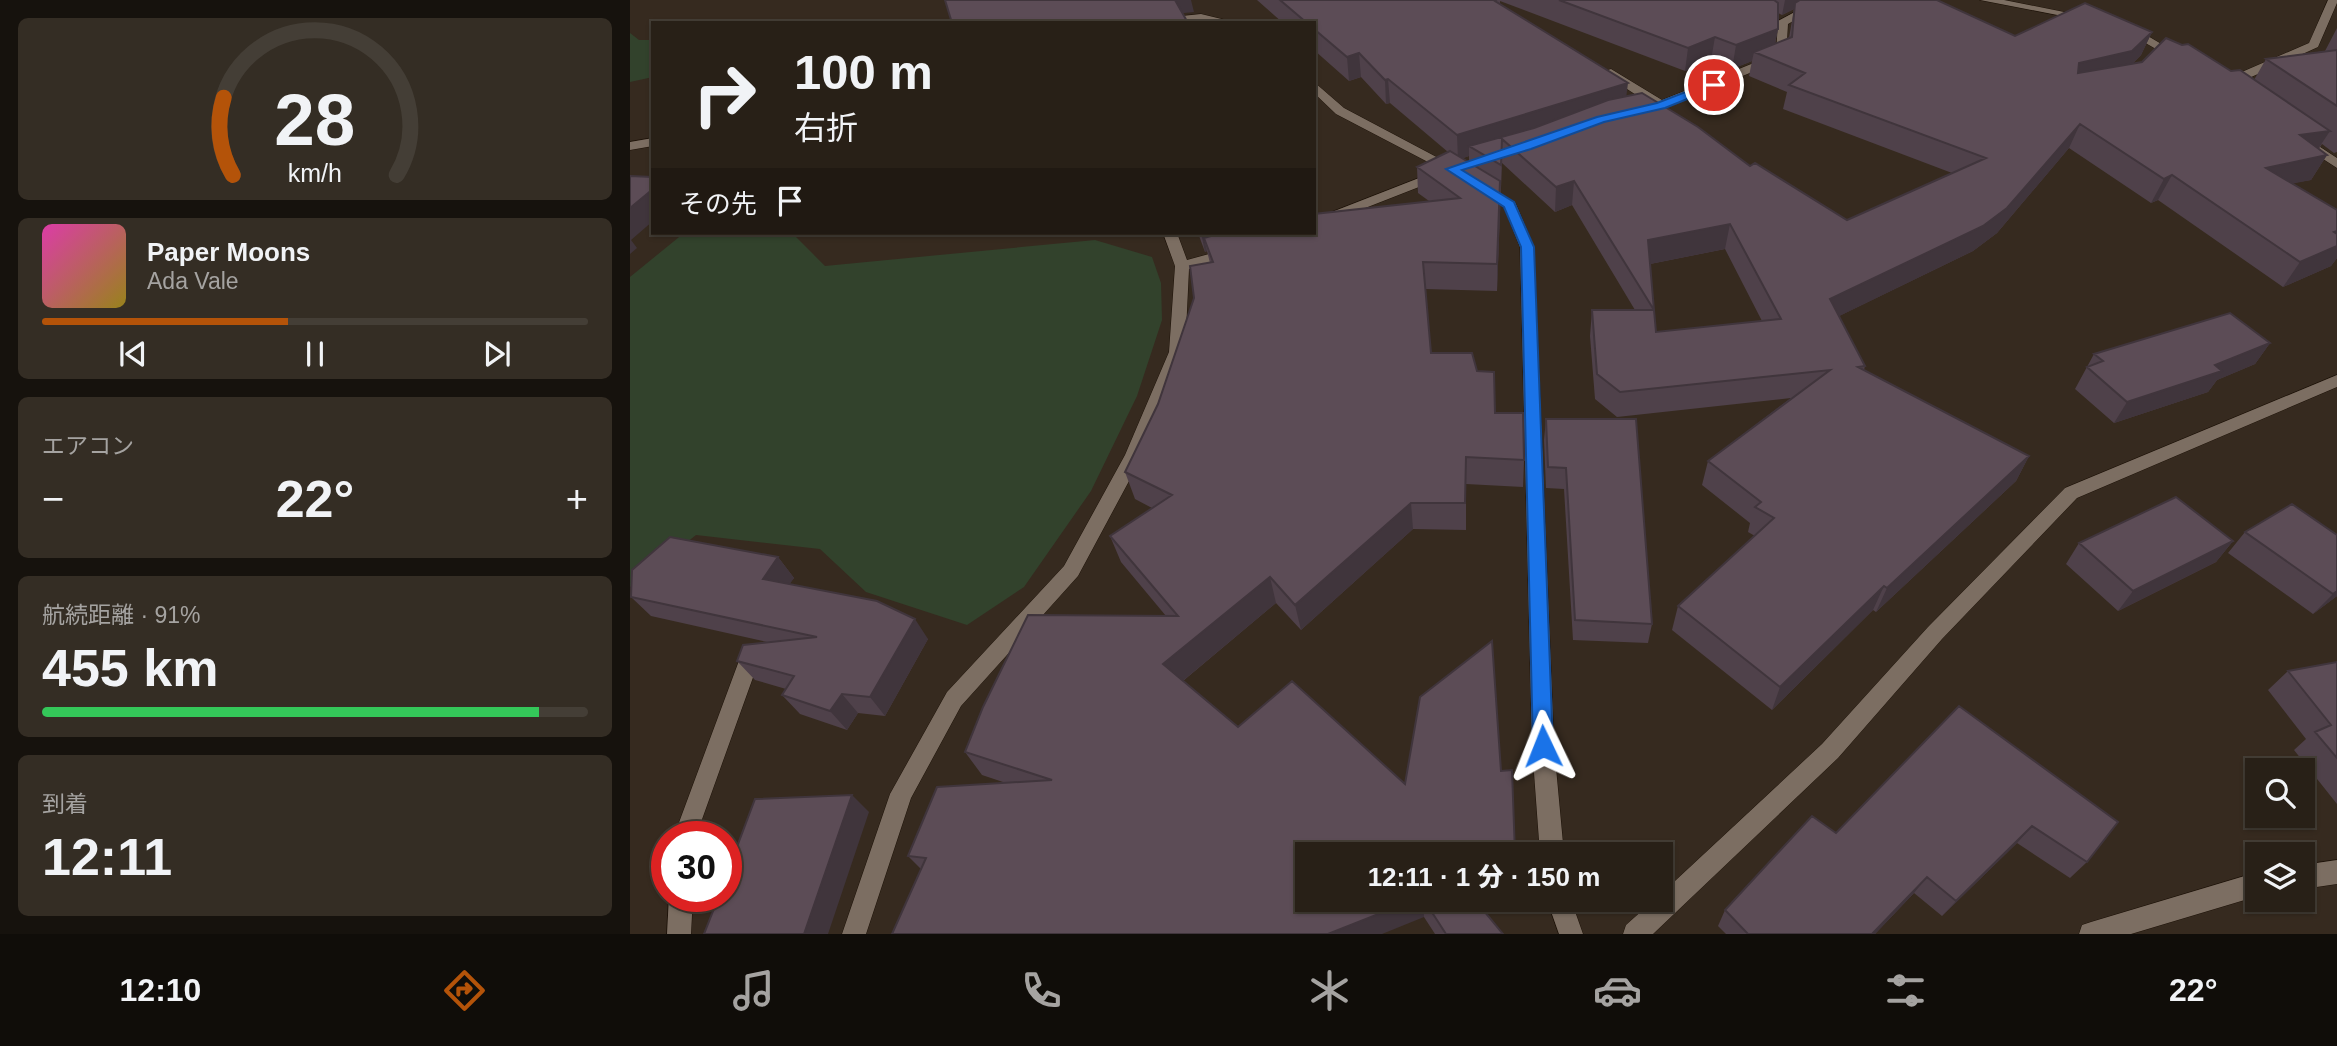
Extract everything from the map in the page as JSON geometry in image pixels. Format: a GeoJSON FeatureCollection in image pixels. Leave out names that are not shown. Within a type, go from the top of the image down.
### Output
{"type":"FeatureCollection","features":[{"type":"Feature","properties":{"kind":"street"},"geometry":{"type":"LineString","coordinates":[[1625,114],[1661,105],[1782,56],[1778,20],[1825,0]]}},
{"type":"Feature","properties":{"kind":"street"},"geometry":{"type":"LineString","coordinates":[[1985,0],[2101,22]]}},
{"type":"Feature","properties":{"kind":"street"},"geometry":{"type":"LineString","coordinates":[[2236,92],[2219,80],[2314,45],[2331,20],[2333,0]]}},
{"type":"Feature","properties":{"kind":"street"},"geometry":{"type":"LineString","coordinates":[[1163,21],[1202,17],[1223,21]]}},
{"type":"Feature","properties":{"kind":"street"},"geometry":{"type":"LineString","coordinates":[[2114,25],[2127,28],[2156,51],[2192,65]]}},
{"type":"Feature","properties":{"kind":"street"},"geometry":{"type":"LineString","coordinates":[[1590,61],[1661,105]]}},
{"type":"Feature","properties":{"kind":"street"},"geometry":{"type":"LineString","coordinates":[[1316,88],[1340,111],[1458,167],[1510,205],[1527,247],[1543,746],[1551,842]]}},
{"type":"Feature","properties":{"kind":"street"},"geometry":{"type":"LineString","coordinates":[[2292,131],[2337,164]]}},
{"type":"Feature","properties":{"kind":"street"},"geometry":{"type":"LineString","coordinates":[[630,146],[651,142]]}},
{"type":"Feature","properties":{"kind":"street"},"geometry":{"type":"LineString","coordinates":[[1316,223],[1458,167]]}},
{"type":"Feature","properties":{"kind":"street"},"geometry":{"type":"LineString","coordinates":[[854,934],[901,793],[954,699],[1071,571],[1134,455],[1177,352],[1182,266],[1171,235]]}},
{"type":"Feature","properties":{"kind":"street"},"geometry":{"type":"LineString","coordinates":[[1182,266],[1250,246]]}},
{"type":"Feature","properties":{"kind":"street"},"geometry":{"type":"LineString","coordinates":[[1635,934],[1830,751],[1935,633],[2071,493],[2337,381]]}},
{"type":"Feature","properties":{"kind":"street"},"geometry":{"type":"LineString","coordinates":[[691,821],[750,659]]}},
{"type":"Feature","properties":{"kind":"street"},"geometry":{"type":"LineString","coordinates":[[2315,875],[2337,872]]}},
{"type":"Feature","properties":{"kind":"street"},"geometry":{"type":"LineString","coordinates":[[2091,934],[2245,888]]}},
{"type":"Feature","properties":{"kind":"street"},"geometry":{"type":"LineString","coordinates":[[679,934],[680,912]]}},
{"type":"Feature","properties":{"kind":"street"},"geometry":{"type":"LineString","coordinates":[[1563,912],[1571,934]]}},
{"type":"Feature","properties":{"kind":"green space"},"geometry":{"type":"Polygon","coordinates":[[[630,33],[639,40],[651,40],[651,77],[630,82],[630,33]]]}},
{"type":"Feature","properties":{"kind":"green space"},"geometry":{"type":"Polygon","coordinates":[[[682,235],[794,235],[825,266],[1095,240],[1152,257],[1161,283],[1162,320],[1137,396],[1091,491],[1024,587],[967,625],[866,592],[820,549],[696,535],[630,587],[630,277],[682,235]]]}},
{"type":"Feature","properties":{"kind":"building"},"geometry":{"type":"Polygon","coordinates":[[[945,0],[1175,0],[1187,21],[951,21],[945,0]]]}},
{"type":"Feature","properties":{"kind":"building"},"geometry":{"type":"Polygon","coordinates":[[[1280,0],[1496,0],[1628,83],[1457,135],[1388,79],[1385,80],[1359,53],[1347,57],[1316,31],[1316,21],[1305,21],[1280,0]]]}},
{"type":"Feature","properties":{"kind":"building"},"geometry":{"type":"Polygon","coordinates":[[[1559,0],[1774,0],[1778,3],[1778,29],[1736,45],[1715,37],[1688,48],[1559,0]]]}},
{"type":"Feature","properties":{"kind":"building"},"geometry":{"type":"Polygon","coordinates":[[[1800,0],[1937,0],[2015,36],[2085,3],[2152,32],[2132,51],[2079,63],[2078,73],[2142,62],[2166,38],[2182,45],[2188,44],[2231,71],[2240,70],[2330,131],[2300,135],[2327,155],[2266,168],[2337,210],[2337,231],[2334,232],[2337,234],[2337,246],[2300,262],[2172,175],[2164,179],[2080,124],[2007,208],[1983,226],[1830,299],[1865,366],[1858,367],[2029,456],[1887,588],[1884,586],[1780,687],[1678,606],[1774,518],[1755,507],[1761,502],[1708,461],[1830,370],[1620,392],[1597,374],[1592,310],[1654,310],[1574,181],[1556,187],[1502,139],[1501,165],[1469,146],[1534,128],[1608,100],[1642,93],[1698,127],[1750,166],[1755,163],[1847,220],[1986,158],[1789,85],[1805,73],[1754,52],[1792,37],[1795,3],[1800,0]],[[1730,224],[1648,240],[1656,332],[1781,319],[1730,224]]]}},
{"type":"Feature","properties":{"kind":"building"},"geometry":{"type":"Polygon","coordinates":[[[2337,50],[2337,106],[2266,59],[2337,50]]]}},
{"type":"Feature","properties":{"kind":"building"},"geometry":{"type":"Polygon","coordinates":[[[1450,151],[1500,181],[1497,264],[1423,262],[1431,353],[1472,353],[1477,371],[1494,372],[1495,413],[1523,413],[1524,460],[1466,457],[1465,503],[1411,503],[1295,605],[1270,577],[1163,664],[1238,727],[1292,681],[1405,784],[1420,697],[1492,641],[1501,771],[1512,770],[1515,842],[1295,842],[1295,912],[1384,912],[1328,934],[892,934],[926,858],[908,856],[937,787],[1052,780],[965,752],[983,707],[1028,615],[1178,616],[1110,536],[1172,495],[1125,472],[1158,404],[1194,298],[1190,266],[1213,262],[1204,238],[1214,235],[1316,235],[1316,214],[1460,198],[1417,167],[1450,151]]]}},
{"type":"Feature","properties":{"kind":"building"},"geometry":{"type":"Polygon","coordinates":[[[630,176],[651,177],[651,191],[630,208],[630,176]]]}},
{"type":"Feature","properties":{"kind":"building"},"geometry":{"type":"Polygon","coordinates":[[[2230,313],[2270,343],[2215,365],[2222,371],[2127,402],[2087,367],[2103,361],[2094,354],[2230,313]]]}},
{"type":"Feature","properties":{"kind":"building"},"geometry":{"type":"Polygon","coordinates":[[[1546,419],[1636,419],[1652,624],[1575,620],[1566,468],[1548,467],[1546,419]]]}},
{"type":"Feature","properties":{"kind":"building"},"geometry":{"type":"Polygon","coordinates":[[[2176,497],[2233,541],[2133,591],[2079,543],[2176,497]]]}},
{"type":"Feature","properties":{"kind":"building"},"geometry":{"type":"Polygon","coordinates":[[[2292,504],[2337,535],[2337,591],[2333,594],[2245,532],[2292,504]]]}},
{"type":"Feature","properties":{"kind":"building"},"geometry":{"type":"Polygon","coordinates":[[[670,537],[778,557],[763,579],[877,601],[915,619],[870,697],[842,694],[830,711],[782,695],[794,676],[737,661],[743,645],[817,637],[631,597],[632,570],[670,537]]]}},
{"type":"Feature","properties":{"kind":"building"},"geometry":{"type":"Polygon","coordinates":[[[2337,662],[2337,758],[2315,732],[2331,725],[2288,671],[2337,662]]]}},
{"type":"Feature","properties":{"kind":"building"},"geometry":{"type":"Polygon","coordinates":[[[1959,706],[2118,822],[2087,862],[2032,826],[1956,901],[1927,877],[1872,934],[1748,934],[1725,910],[1812,816],[1836,833],[1959,706]]]}},
{"type":"Feature","properties":{"kind":"building"},"geometry":{"type":"Polygon","coordinates":[[[852,795],[804,934],[704,934],[713,912],[742,912],[742,834],[755,799],[852,795]]]}},
{"type":"Feature","properties":{"kind":"building"},"geometry":{"type":"Polygon","coordinates":[[[1432,912],[1485,912],[1503,934],[1446,934],[1432,912]]]}},
{"type":"Feature","properties":{"kind":"route"},"geometry":{"type":"LineString","coordinates":[[1543,746],[1527,247],[1510,205],[1452,169],[1527,147],[1601,119],[1661,105],[1714,85]]}}]}
